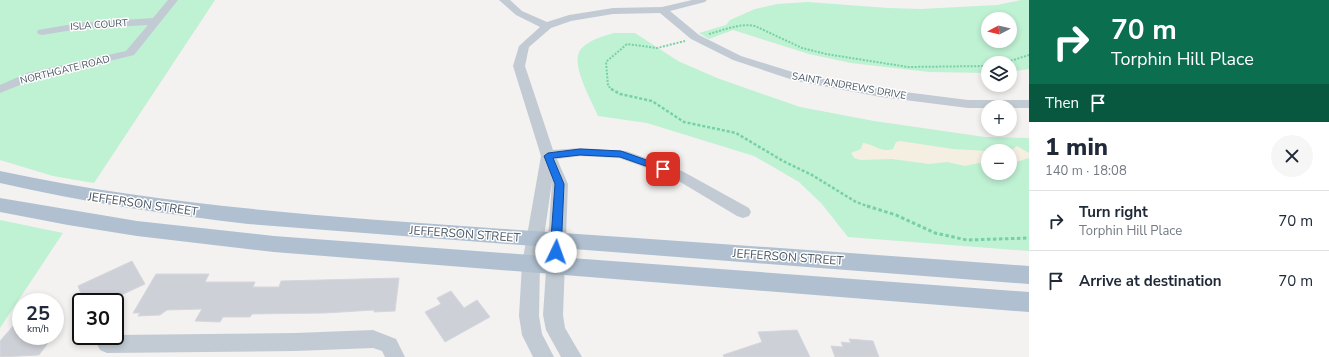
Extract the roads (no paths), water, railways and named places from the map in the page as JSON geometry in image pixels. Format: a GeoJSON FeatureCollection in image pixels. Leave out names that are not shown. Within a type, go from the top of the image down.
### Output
{"type":"FeatureCollection","features":[{"type":"Feature","properties":{"kind":"main road","name":"JEFFERSON STREET"},"geometry":{"type":"LineString","coordinates":[[0,177],[48,189],[120,202],[199,212],[291,221],[545,252],[1029,302]]}},
{"type":"Feature","properties":{"kind":"main road","name":"JEFFERSON STREET"},"geometry":{"type":"LineString","coordinates":[[0,205],[104,224],[186,236],[274,244],[545,252],[1029,275]]}},
{"type":"Feature","properties":{"kind":"street"},"geometry":{"type":"LineString","coordinates":[[155,21],[173,0]]}},
{"type":"Feature","properties":{"kind":"street"},"geometry":{"type":"LineString","coordinates":[[504,0],[519,13],[547,26]]}},
{"type":"Feature","properties":{"kind":"street"},"geometry":{"type":"LineString","coordinates":[[544,357],[532,335],[529,316],[560,184],[548,156],[519,66],[524,46],[547,26],[569,18],[596,13],[662,10],[702,0]]}},
{"type":"Feature","properties":{"kind":"street","name":"SAINT ANDREWS DRIVE"},"geometry":{"type":"LineString","coordinates":[[662,10],[697,38],[737,58],[800,78],[881,93],[968,104],[1029,104]]}},
{"type":"Feature","properties":{"kind":"street","name":"ISLA COURT"},"geometry":{"type":"LineString","coordinates":[[42,32],[79,26],[155,21]]}},
{"type":"Feature","properties":{"kind":"street","name":"NORTHGATE ROAD"},"geometry":{"type":"LineString","coordinates":[[0,89],[31,76],[130,53],[155,21]]}},
{"type":"Feature","properties":{"kind":"street"},"geometry":{"type":"LineString","coordinates":[[548,156],[580,152],[621,154],[677,174],[743,212]]}},
{"type":"Feature","properties":{"kind":"street"},"geometry":{"type":"LineString","coordinates":[[545,252],[556,330],[572,357]]}},
{"type":"Feature","properties":{"kind":"street"},"geometry":{"type":"LineString","coordinates":[[124,344],[295,342],[373,339],[392,351]]}}]}
